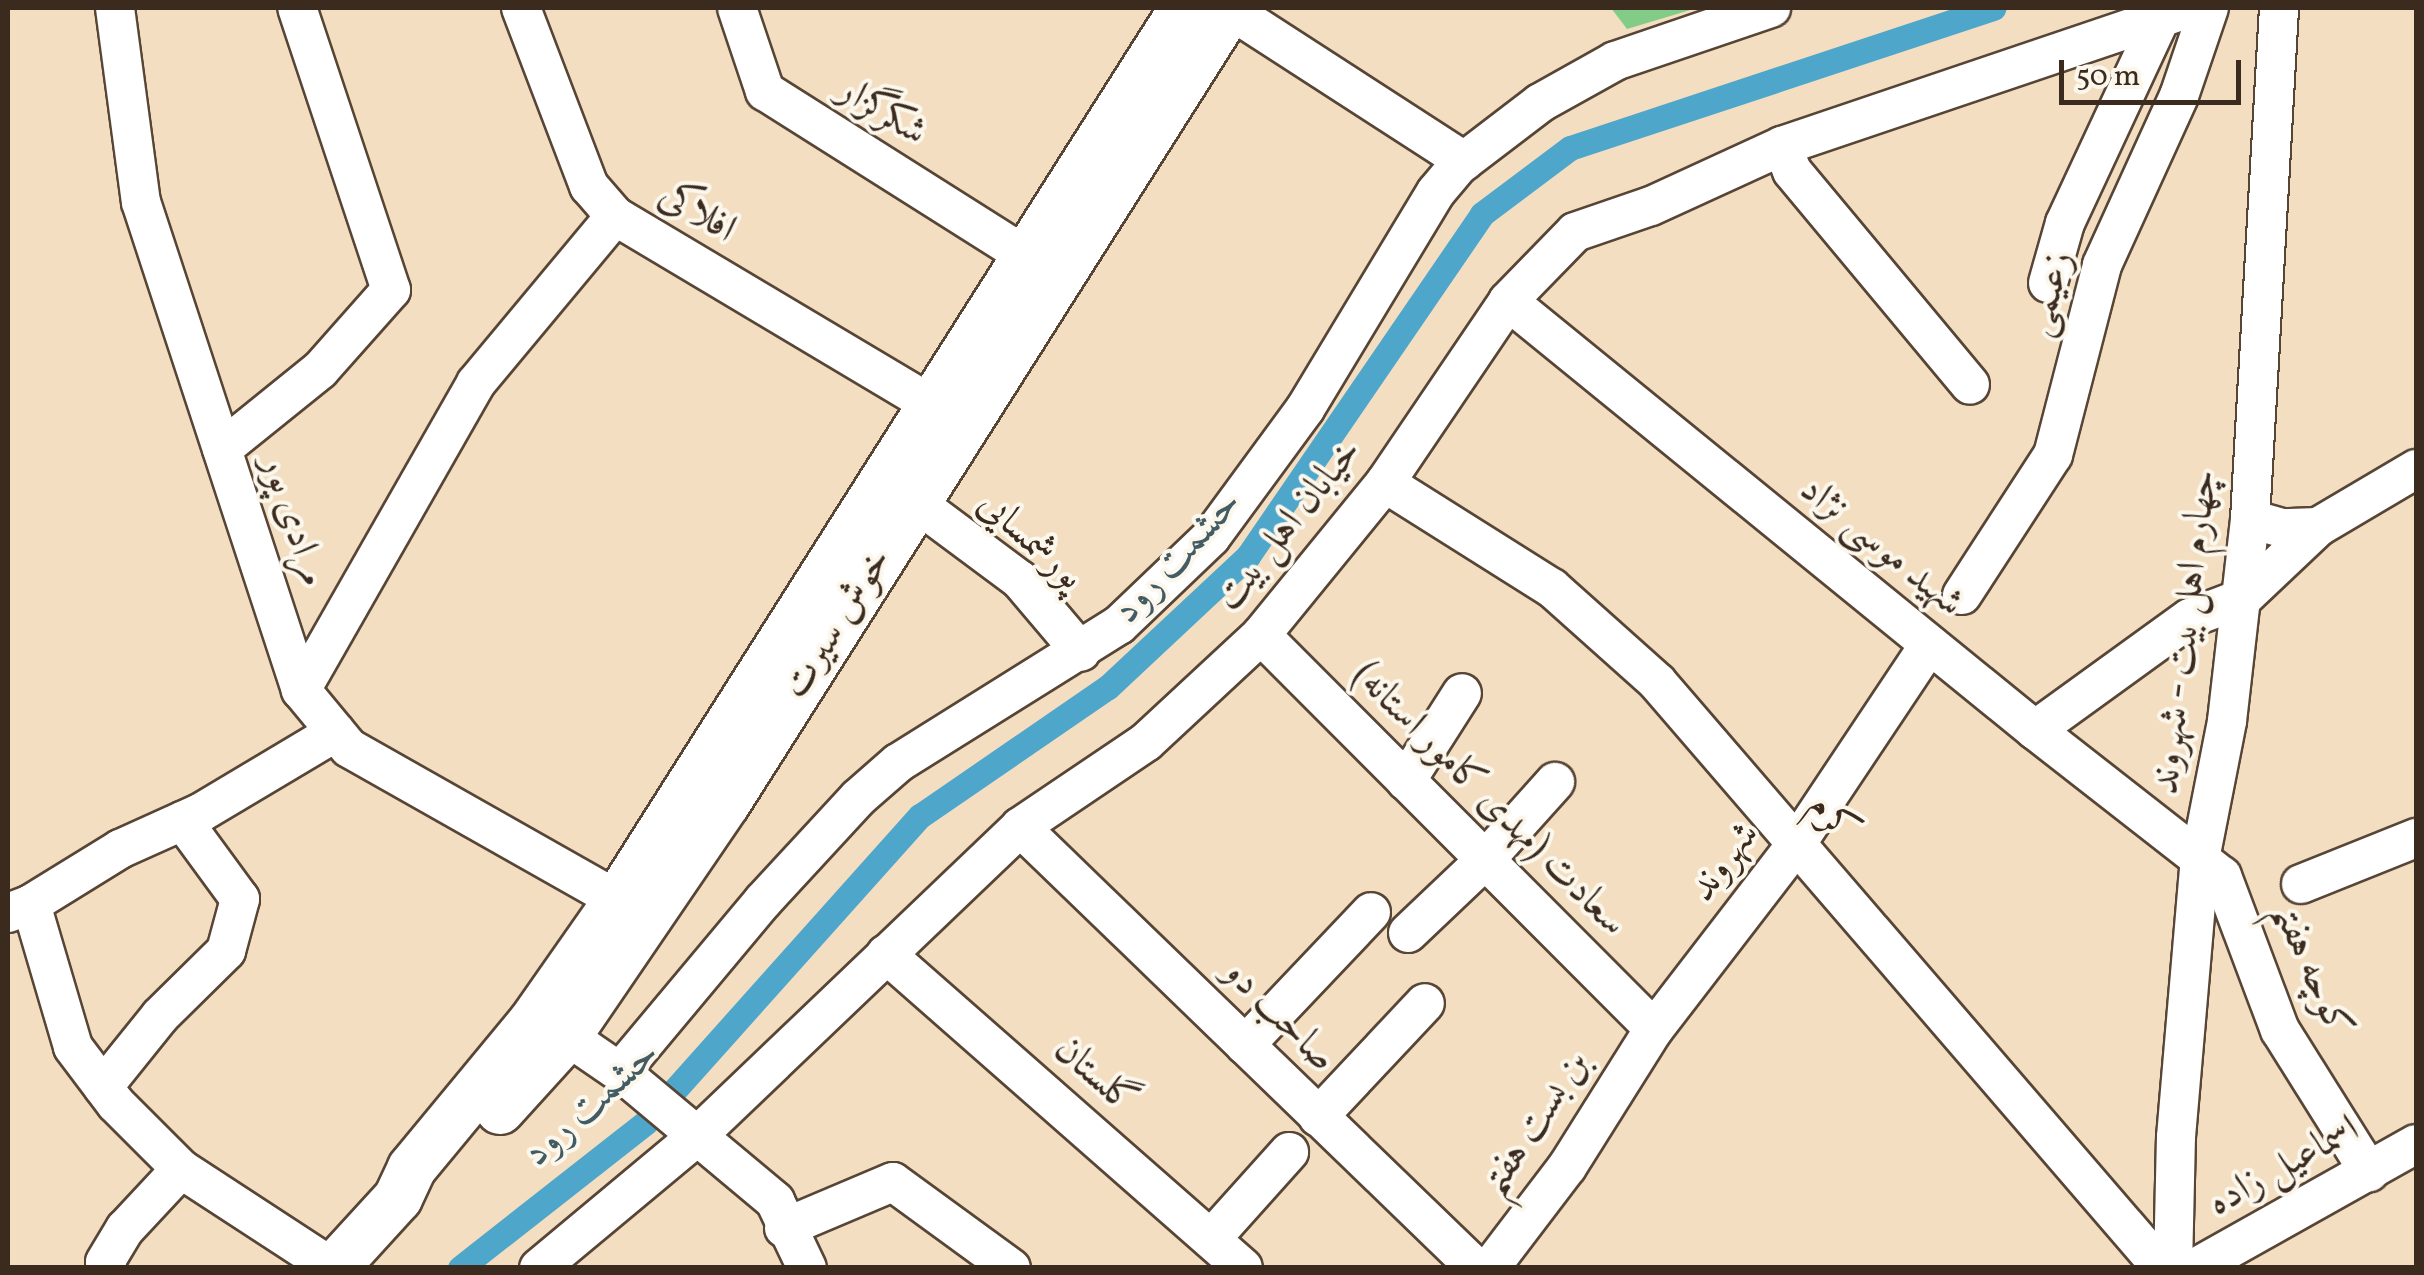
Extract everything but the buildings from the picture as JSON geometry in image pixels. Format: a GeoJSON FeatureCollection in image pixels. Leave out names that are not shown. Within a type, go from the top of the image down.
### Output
{"type":"FeatureCollection","features":[{"type":"Feature","properties":{"kind":"main road","name":"خوش سیرت"},"geometry":{"type":"LineString","coordinates":[[334,1268],[398,1198],[412,1168],[532,1023],[618,900],[1026,256],[1214,8]]}},
{"type":"Feature","properties":{"kind":"main road","name":"خوش سیرت"},"geometry":{"type":"LineString","coordinates":[[398,1198],[430,1187],[567,1036],[726,802],[914,502],[1214,8]]}},
{"type":"Feature","properties":{"kind":"street","name":"مرادی پور"},"geometry":{"type":"LineString","coordinates":[[114,8],[142,202],[301,690],[349,748],[618,900]]}},
{"type":"Feature","properties":{"kind":"street"},"geometry":{"type":"LineString","coordinates":[[222,449],[320,370],[391,290],[297,8]]}},
{"type":"Feature","properties":{"kind":"street","name":"افلاکی"},"geometry":{"type":"LineString","coordinates":[[521,8],[588,186],[615,216],[932,405]]}},
{"type":"Feature","properties":{"kind":"street","name":"شکرگزار"},"geometry":{"type":"LineString","coordinates":[[737,8],[765,91],[1026,256]]}},
{"type":"Feature","properties":{"kind":"street"},"geometry":{"type":"LineString","coordinates":[[1214,8],[1464,161]]}},
{"type":"Feature","properties":{"kind":"street"},"geometry":{"type":"LineString","coordinates":[[624,1075],[763,900],[858,798],[898,763],[1039,672],[1082,652],[1119,625],[1212,538],[1306,409],[1436,192],[1464,161],[1540,103],[1615,61],[1771,8]]}},
{"type":"Feature","properties":{"kind":"street","name":"زعیمی"},"geometry":{"type":"LineString","coordinates":[[1962,595],[2053,455],[2102,265],[2179,96],[2209,8]]}},
{"type":"Feature","properties":{"kind":"street","name":"چهارم اهل بیت - شهروند"},"geometry":{"type":"LineString","coordinates":[[2173,1268],[2176,1136],[2200,859],[2227,720],[2250,519],[2279,8]]}},
{"type":"Feature","properties":{"kind":"street"},"geometry":{"type":"LineString","coordinates":[[2048,283],[2065,223],[2175,12]]}},
{"type":"Feature","properties":{"kind":"street","name":"خیابان اهل بیت"},"geometry":{"type":"LineString","coordinates":[[539,1268],[886,954],[1020,827],[1146,742],[1261,635],[1385,484],[1508,302],[1575,232],[1650,206],[1782,146],[2175,12]]}},
{"type":"Feature","properties":{"kind":"street"},"geometry":{"type":"LineString","coordinates":[[1782,146],[1792,171],[1970,384]]}},
{"type":"Feature","properties":{"kind":"street"},"geometry":{"type":"LineString","coordinates":[[301,690],[476,382],[615,216]]}},
{"type":"Feature","properties":{"kind":"street","name":"شهید موسی نژاد"},"geometry":{"type":"LineString","coordinates":[[1508,302],[2200,859]]}},
{"type":"Feature","properties":{"kind":"street"},"geometry":{"type":"LineString","coordinates":[[2035,730],[2190,618],[2243,598],[2318,527],[2416,469]]}},
{"type":"Feature","properties":{"kind":"street","name":"کرم"},"geometry":{"type":"LineString","coordinates":[[1385,484],[1552,588],[1657,682],[2162,1268]]}},
{"type":"Feature","properties":{"kind":"street","name":"پورشمسایی"},"geometry":{"type":"LineString","coordinates":[[914,502],[1020,580],[1082,652]]}},
{"type":"Feature","properties":{"kind":"street"},"geometry":{"type":"LineString","coordinates":[[2250,519],[2282,528],[2318,527]]}},
{"type":"Feature","properties":{"kind":"street","name":"سعادت (مهدی کامور استانه)"},"geometry":{"type":"LineString","coordinates":[[1261,635],[1654,1029]]}},
{"type":"Feature","properties":{"kind":"street","name":"شهروند"},"geometry":{"type":"LineString","coordinates":[[1654,1029],[1795,846],[1930,645]]}},
{"type":"Feature","properties":{"kind":"street"},"geometry":{"type":"LineString","coordinates":[[1406,782],[1462,694]]}},
{"type":"Feature","properties":{"kind":"street"},"geometry":{"type":"LineString","coordinates":[[334,1268],[181,1169],[104,1088],[73,1048],[19,909],[120,849],[184,820],[336,732]]}},
{"type":"Feature","properties":{"kind":"street"},"geometry":{"type":"LineString","coordinates":[[1408,933],[1484,860],[1554,782]]}},
{"type":"Feature","properties":{"kind":"street"},"geometry":{"type":"LineString","coordinates":[[104,1088],[160,1016],[226,951],[240,898],[184,820]]}},
{"type":"Feature","properties":{"kind":"street","name":"صاحب دو"},"geometry":{"type":"LineString","coordinates":[[1020,827],[1476,1268]]}},
{"type":"Feature","properties":{"kind":"street"},"geometry":{"type":"LineString","coordinates":[[2301,884],[2416,838]]}},
{"type":"Feature","properties":{"kind":"street","name":"کوچه هفتم"},"geometry":{"type":"LineString","coordinates":[[2200,859],[2222,876],[2280,1030],[2369,1172]]}},
{"type":"Feature","properties":{"kind":"street"},"geometry":{"type":"LineString","coordinates":[[1244,1045],[1371,912]]}},
{"type":"Feature","properties":{"kind":"street","name":"گلستان"},"geometry":{"type":"LineString","coordinates":[[886,954],[1243,1268]]}},
{"type":"Feature","properties":{"kind":"street"},"geometry":{"type":"LineString","coordinates":[[1318,1117],[1424,1004]]}},
{"type":"Feature","properties":{"kind":"street","name":"بن بست هفتم"},"geometry":{"type":"LineString","coordinates":[[1490,1268],[1567,1166],[1654,1029]]}},
{"type":"Feature","properties":{"kind":"street"},"geometry":{"type":"LineString","coordinates":[[567,1036],[624,1075],[775,1201],[784,1228],[807,1268]]}},
{"type":"Feature","properties":{"kind":"street","name":"اسماعیل زاده"},"geometry":{"type":"LineString","coordinates":[[2195,1268],[2239,1256],[2416,1144]]}},
{"type":"Feature","properties":{"kind":"street"},"geometry":{"type":"LineString","coordinates":[[1212,1240],[1289,1152]]}},
{"type":"Feature","properties":{"kind":"street"},"geometry":{"type":"LineString","coordinates":[[107,1268],[106,1262],[125,1229],[181,1169]]}},
{"type":"Feature","properties":{"kind":"street"},"geometry":{"type":"LineString","coordinates":[[784,1228],[893,1182],[1012,1268]]}},
{"type":"Feature","properties":{"kind":"green space"},"geometry":{"type":"Polygon","coordinates":[[[1611,8],[1697,8],[1627,29],[1611,8]]]}},
{"type":"Feature","properties":{"kind":"waterway","name":"حشمت رود"},"geometry":{"type":"LineString","coordinates":[[460,1268],[646,1122],[920,816],[1108,687],[1248,556],[1482,214],[1570,148],[1993,8]]}}]}
